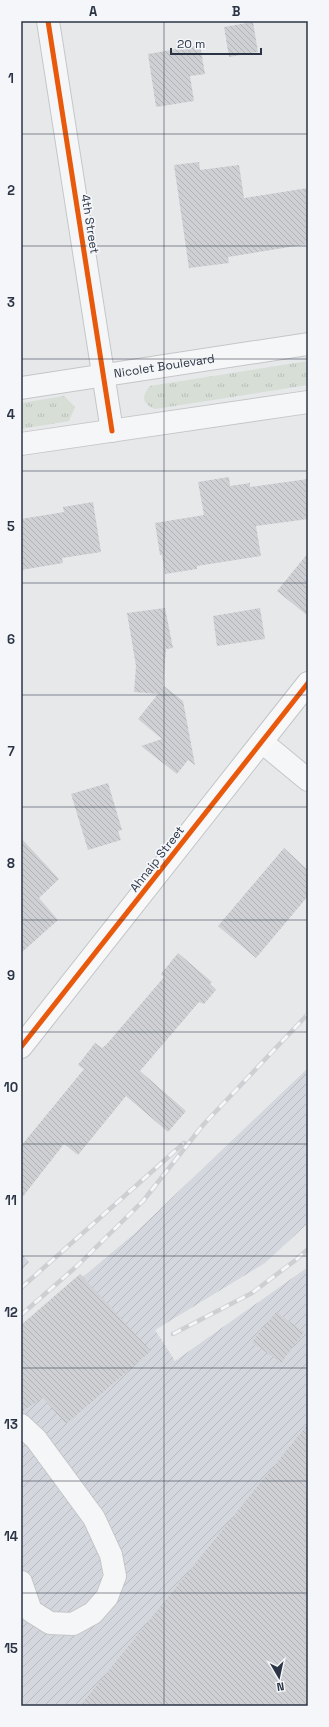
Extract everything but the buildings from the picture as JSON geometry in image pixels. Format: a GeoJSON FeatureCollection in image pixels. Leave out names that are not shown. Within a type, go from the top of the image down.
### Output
{"type":"FeatureCollection","features":[{"type":"Feature","properties":{"kind":"main road","name":"Ahnaip Street"},"geometry":{"type":"LineString","coordinates":[[21,1047],[308,683]]}},
{"type":"Feature","properties":{"kind":"street","name":"4th Street"},"geometry":{"type":"LineString","coordinates":[[48,21],[112,431]]}},
{"type":"Feature","properties":{"kind":"street","name":"Nicolet Boulevard"},"geometry":{"type":"LineString","coordinates":[[21,388],[103,377],[308,344]]}},
{"type":"Feature","properties":{"kind":"street"},"geometry":{"type":"LineString","coordinates":[[21,444],[308,402]]}},
{"type":"Feature","properties":{"kind":"street"},"geometry":{"type":"LineString","coordinates":[[262,742],[308,780]]}},
{"type":"Feature","properties":{"kind":"street"},"geometry":{"type":"LineString","coordinates":[[21,1425],[36,1439],[94,1518],[111,1555],[115,1576],[107,1597],[93,1613],[73,1624],[50,1623],[31,1611],[21,1582]]}},
{"type":"Feature","properties":{"kind":"shaded area"},"geometry":{"type":"Polygon","coordinates":[[[308,1068],[308,1223],[265,1263],[155,1330],[175,1361],[308,1267],[308,1706],[21,1706],[21,1329],[134,1234],[308,1068]]]}},
{"type":"Feature","properties":{"kind":"shaded area"},"geometry":{"type":"Polygon","coordinates":[[[21,1253],[29,1262],[21,1271],[21,1253]]]}},
{"type":"Feature","properties":{"kind":"green space"},"geometry":{"type":"Polygon","coordinates":[[[308,361],[308,385],[155,409],[147,405],[144,399],[145,393],[150,386],[308,361]]]}},
{"type":"Feature","properties":{"kind":"green space"},"geometry":{"type":"Polygon","coordinates":[[[64,396],[75,407],[69,421],[21,429],[21,403],[64,396]]]}},
{"type":"Feature","properties":{"kind":"railway"},"geometry":{"type":"LineString","coordinates":[[21,1315],[77,1266],[143,1201],[203,1125],[308,1014]]}},
{"type":"Feature","properties":{"kind":"railway"},"geometry":{"type":"LineString","coordinates":[[21,1288],[184,1143]]}},
{"type":"Feature","properties":{"kind":"railway"},"geometry":{"type":"LineString","coordinates":[[173,1334],[252,1293],[308,1249]]}},
{"type":"Feature","properties":{"kind":"cycle path"},"geometry":{"type":"LineString","coordinates":[[48,21],[112,431]]}},
{"type":"Feature","properties":{"kind":"cycle path"},"geometry":{"type":"LineString","coordinates":[[21,1047],[308,683]]}}]}
